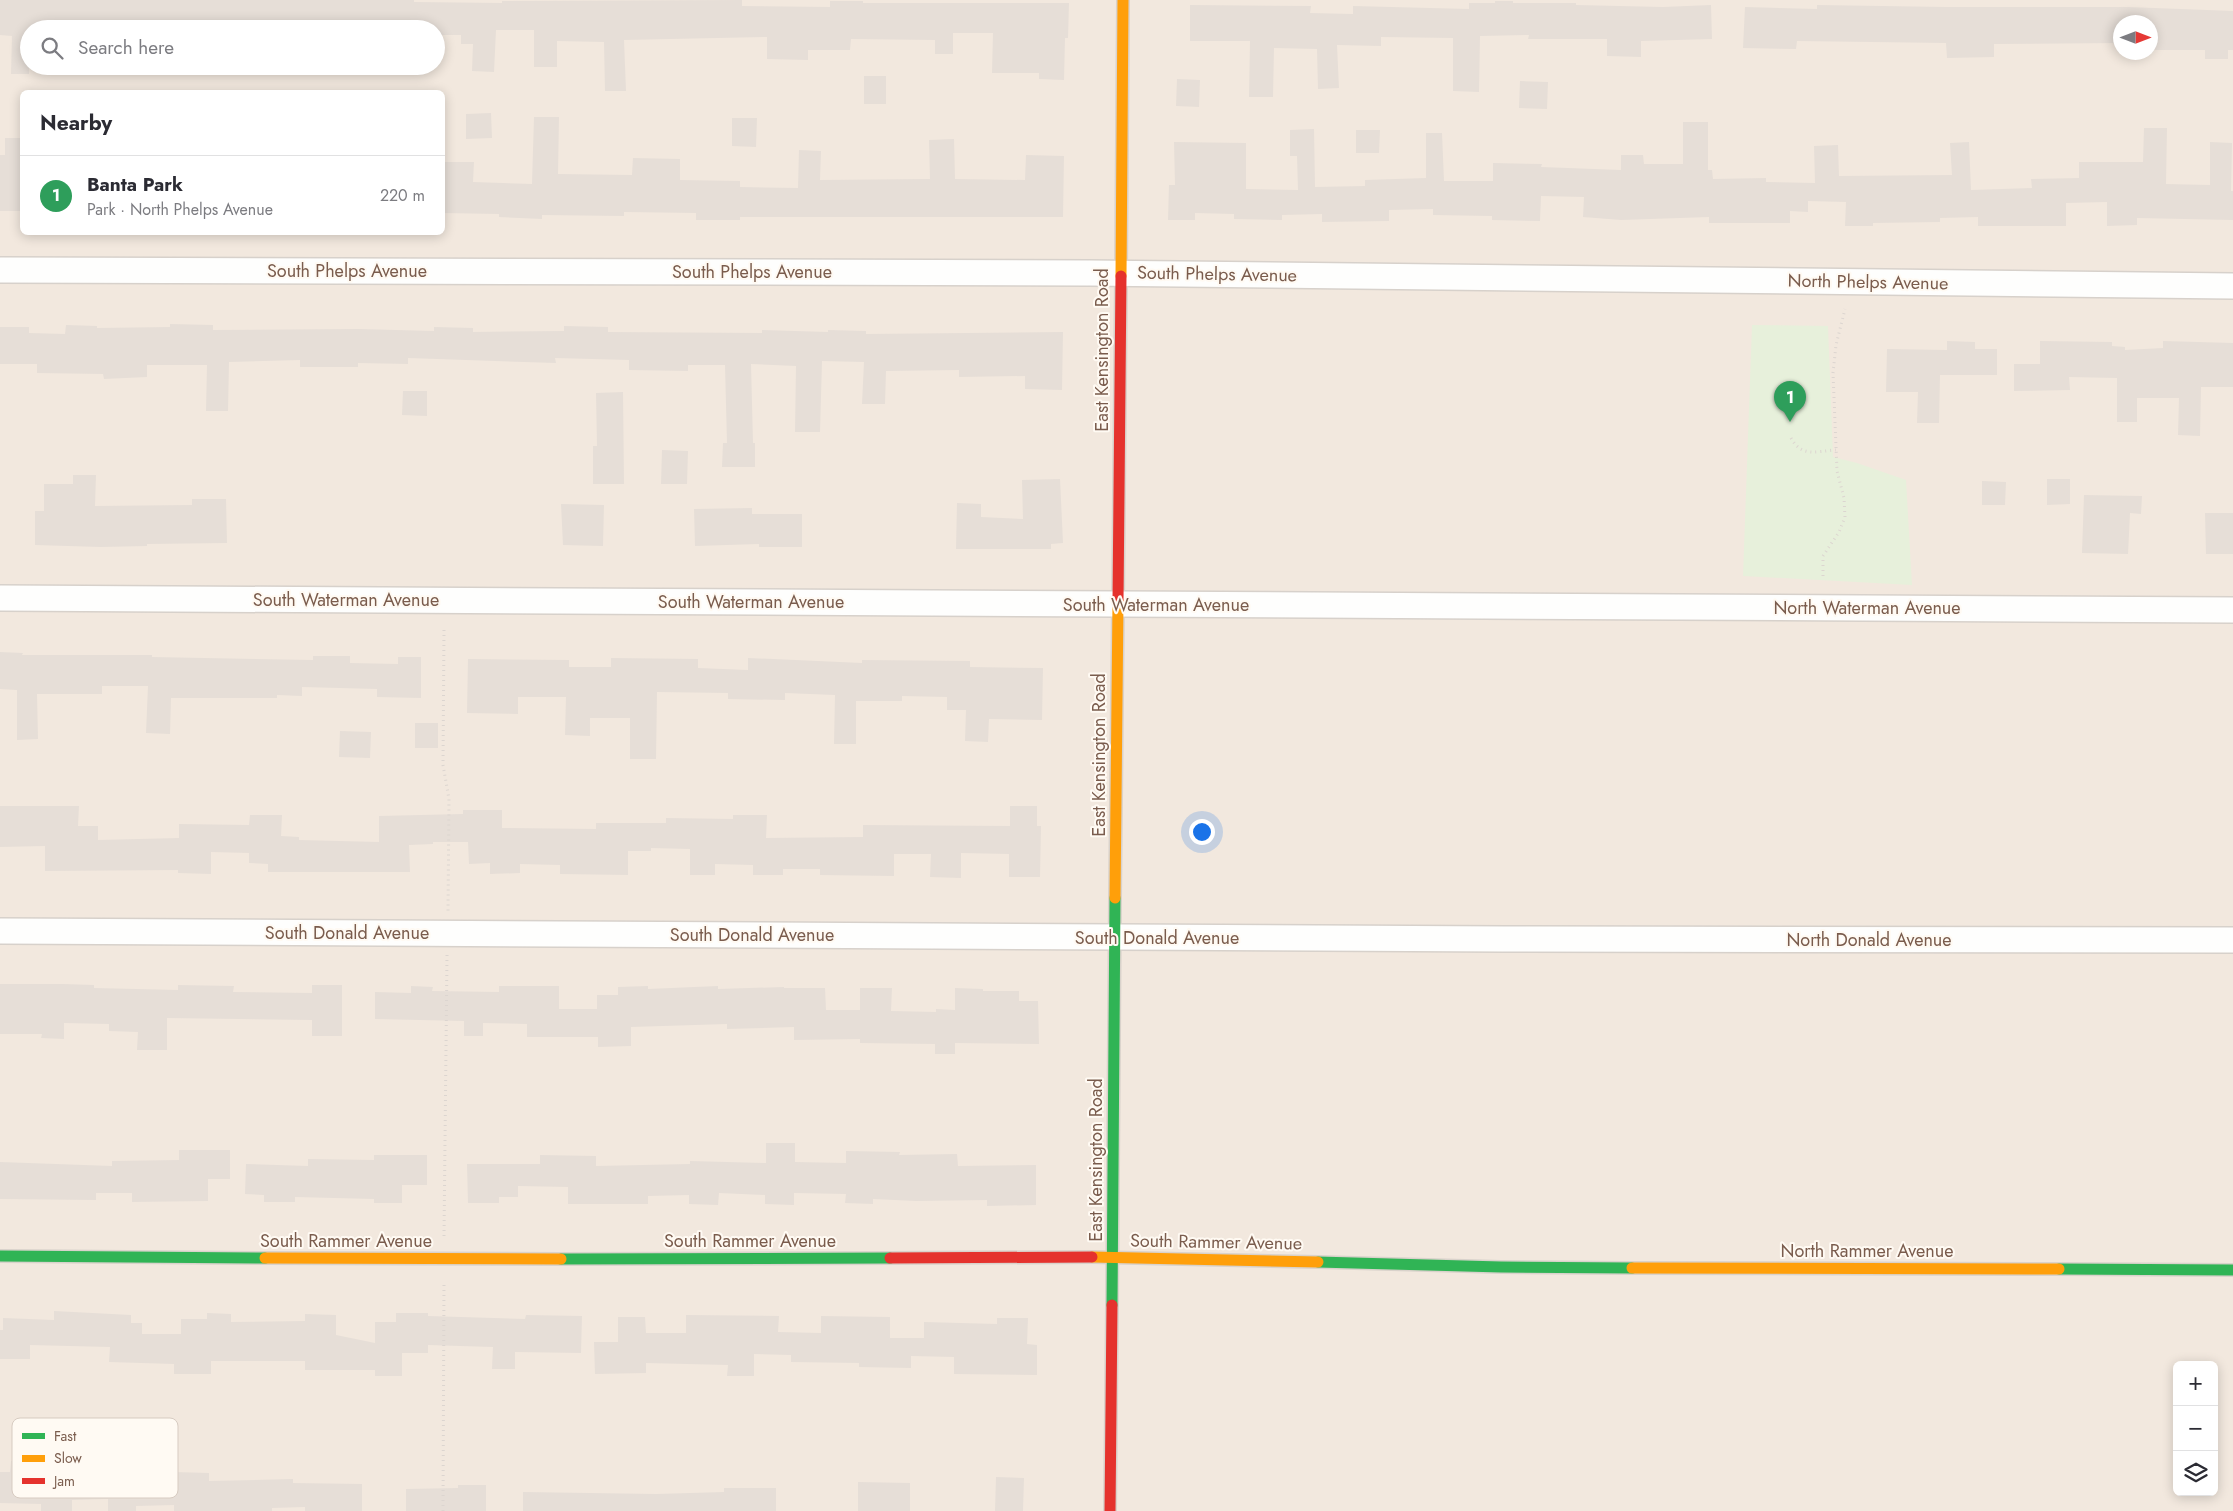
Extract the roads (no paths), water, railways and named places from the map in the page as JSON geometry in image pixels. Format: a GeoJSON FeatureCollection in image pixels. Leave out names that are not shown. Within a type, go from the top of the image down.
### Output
{"type":"FeatureCollection","features":[{"type":"Feature","properties":{"kind":"street","name":"East Kensington Road"},"geometry":{"type":"LineString","coordinates":[[1110,1511],[1123,0]]}},
{"type":"Feature","properties":{"kind":"street","name":"South Phelps Avenue"},"geometry":{"type":"LineString","coordinates":[[0,270],[1120,273],[1504,278]]}},
{"type":"Feature","properties":{"kind":"street","name":"North Phelps Avenue"},"geometry":{"type":"LineString","coordinates":[[1504,278],[2233,286]]}},
{"type":"Feature","properties":{"kind":"street","name":"South Waterman Avenue"},"geometry":{"type":"LineString","coordinates":[[0,598],[1502,607]]}},
{"type":"Feature","properties":{"kind":"street","name":"North Waterman Avenue"},"geometry":{"type":"LineString","coordinates":[[1502,607],[2233,610]]}},
{"type":"Feature","properties":{"kind":"street","name":"South Donald Avenue"},"geometry":{"type":"LineString","coordinates":[[0,932],[1504,940]]}},
{"type":"Feature","properties":{"kind":"street","name":"North Donald Avenue"},"geometry":{"type":"LineString","coordinates":[[1504,940],[2233,940]]}},
{"type":"Feature","properties":{"kind":"street","name":"South Rammer Avenue"},"geometry":{"type":"LineString","coordinates":[[0,1256],[444,1259],[1113,1257],[1501,1266]]}},
{"type":"Feature","properties":{"kind":"street","name":"North Rammer Avenue"},"geometry":{"type":"LineString","coordinates":[[1501,1266],[2233,1270]]}},
{"type":"Feature","properties":{"kind":"place","name":"Banta Park"},"geometry":{"type":"Point","coordinates":[1790,422]}}]}
